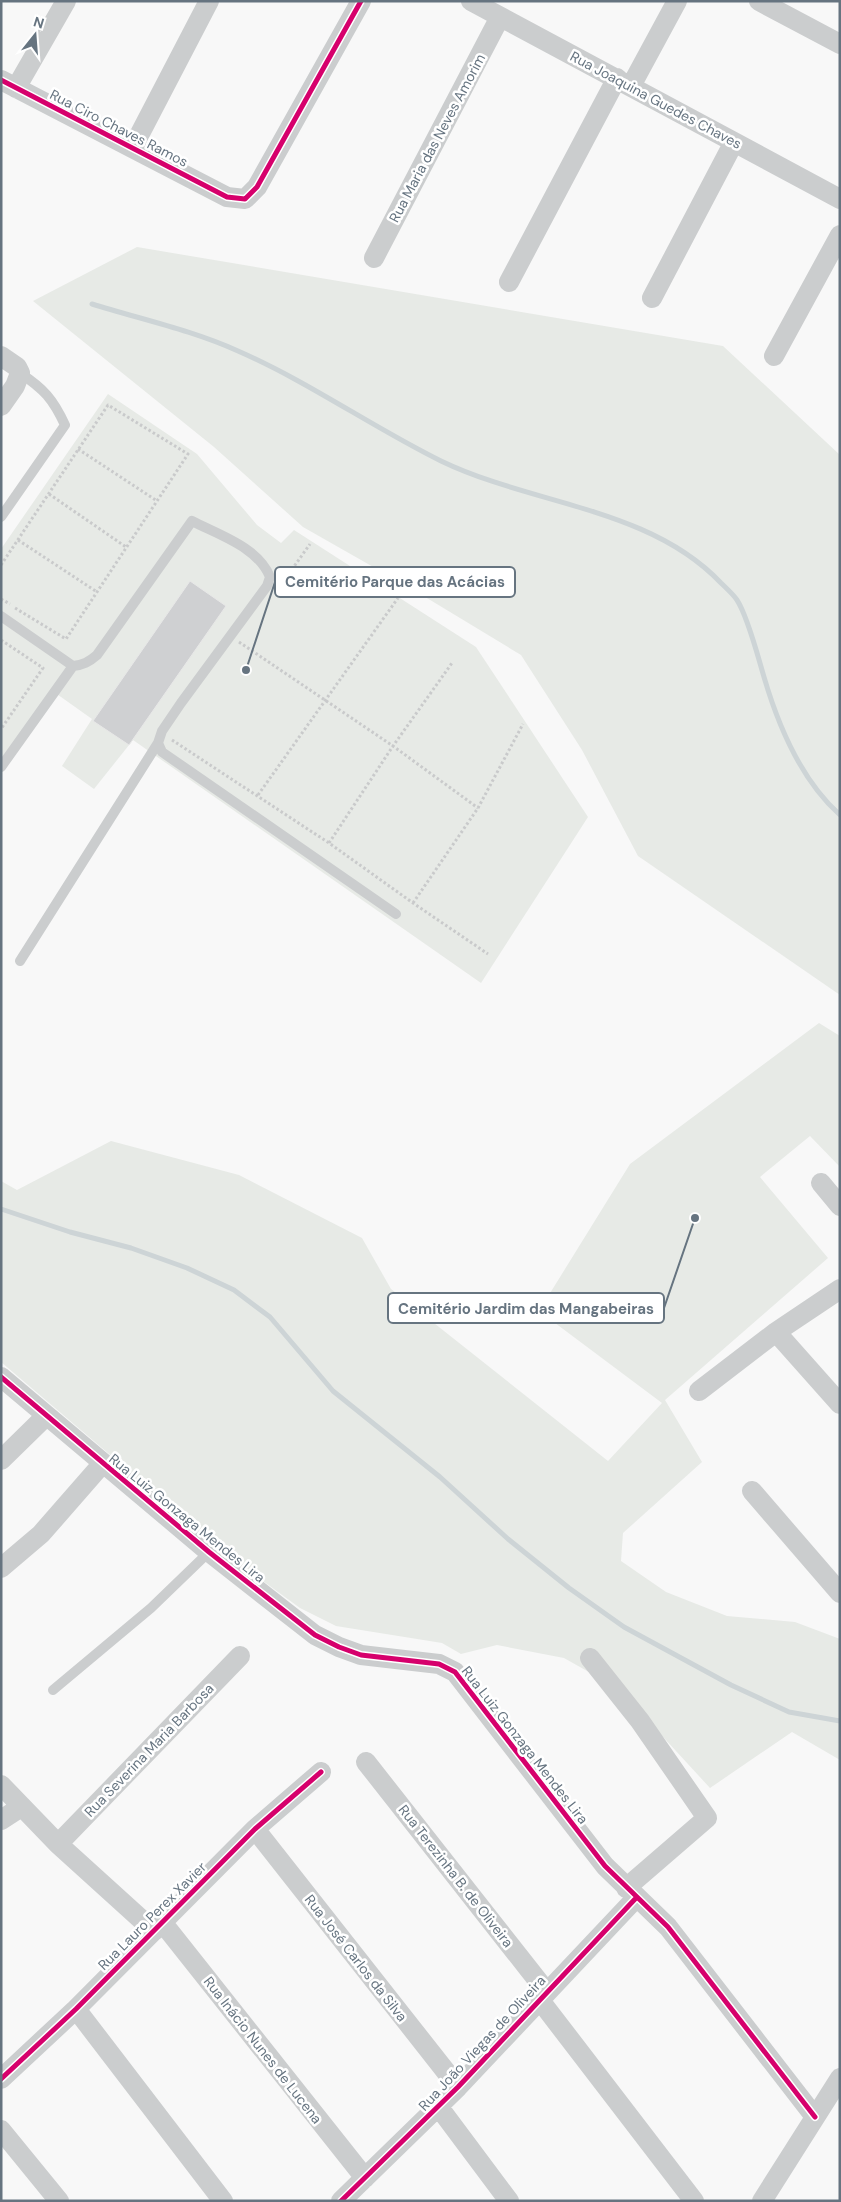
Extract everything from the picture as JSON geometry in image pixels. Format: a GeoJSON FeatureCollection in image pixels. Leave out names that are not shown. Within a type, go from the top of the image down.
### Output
{"type":"FeatureCollection","features":[{"type":"Feature","properties":{"kind":"street"},"geometry":{"type":"LineString","coordinates":[[9,84],[66,1]]}},
{"type":"Feature","properties":{"kind":"street"},"geometry":{"type":"LineString","coordinates":[[133,147],[209,1]]}},
{"type":"Feature","properties":{"kind":"street","name":"Rua Ciro Chaves Ramos"},"geometry":{"type":"LineString","coordinates":[[9,84],[227,196],[245,199],[257,187],[361,1]]}},
{"type":"Feature","properties":{"kind":"street","name":"Rua Joaquina Guedes Chaves"},"geometry":{"type":"LineString","coordinates":[[471,1],[840,199]]}},
{"type":"Feature","properties":{"kind":"street"},"geometry":{"type":"LineString","coordinates":[[509,282],[624,82],[677,1]]}},
{"type":"Feature","properties":{"kind":"street"},"geometry":{"type":"LineString","coordinates":[[759,1],[840,44]]}},
{"type":"Feature","properties":{"kind":"street","name":"Rua Maria das Neves Amorim"},"geometry":{"type":"LineString","coordinates":[[374,258],[500,17]]}},
{"type":"Feature","properties":{"kind":"street"},"geometry":{"type":"LineString","coordinates":[[652,298],[734,142]]}},
{"type":"Feature","properties":{"kind":"street"},"geometry":{"type":"LineString","coordinates":[[774,356],[840,235]]}},
{"type":"Feature","properties":{"kind":"street"},"geometry":{"type":"LineString","coordinates":[[1,356],[17,367],[17,380],[1,406]]}},
{"type":"Feature","properties":{"kind":"street"},"geometry":{"type":"LineString","coordinates":[[821,1182],[840,1206]]}},
{"type":"Feature","properties":{"kind":"street"},"geometry":{"type":"LineString","coordinates":[[699,1391],[776,1332],[840,1289]]}},
{"type":"Feature","properties":{"kind":"street"},"geometry":{"type":"LineString","coordinates":[[776,1332],[840,1404]]}},
{"type":"Feature","properties":{"kind":"street","name":"Rua Luiz Gonzaga Mendes Lira"},"geometry":{"type":"LineString","coordinates":[[1,1377],[209,1552],[315,1635],[339,1648],[362,1655],[439,1664],[455,1672],[605,1866],[668,1927],[816,2116]]}},
{"type":"Feature","properties":{"kind":"street"},"geometry":{"type":"LineString","coordinates":[[1,1460],[46,1416]]}},
{"type":"Feature","properties":{"kind":"street"},"geometry":{"type":"LineString","coordinates":[[1,1568],[41,1534],[103,1463]]}},
{"type":"Feature","properties":{"kind":"street"},"geometry":{"type":"LineString","coordinates":[[752,1492],[840,1593]]}},
{"type":"Feature","properties":{"kind":"street","name":"Rua Severina Maria Barbosa"},"geometry":{"type":"LineString","coordinates":[[58,1844],[240,1656]]}},
{"type":"Feature","properties":{"kind":"street","name":"Rua João Viegas de Oliveira"},"geometry":{"type":"LineString","coordinates":[[341,2201],[458,2087],[631,1893],[707,1818],[640,1721],[590,1658]]}},
{"type":"Feature","properties":{"kind":"street","name":"Rua Terezinha B. de Oliveira"},"geometry":{"type":"LineString","coordinates":[[366,1762],[542,1995],[694,2201]]}},
{"type":"Feature","properties":{"kind":"street","name":"Rua Lauro Perex Xavier"},"geometry":{"type":"LineString","coordinates":[[1,2079],[76,2009],[255,1829],[321,1772]]}},
{"type":"Feature","properties":{"kind":"street","name":"Rua Inácio Nunes de Lucena"},"geometry":{"type":"LineString","coordinates":[[1,1785],[58,1844],[158,1926],[365,2178]]}},
{"type":"Feature","properties":{"kind":"street"},"geometry":{"type":"LineString","coordinates":[[1,1820],[21,1807]]}},
{"type":"Feature","properties":{"kind":"street","name":"Rua José Carlos da Silva"},"geometry":{"type":"LineString","coordinates":[[255,1829],[458,2087]]}},
{"type":"Feature","properties":{"kind":"street"},"geometry":{"type":"LineString","coordinates":[[76,2009],[223,2201]]}},
{"type":"Feature","properties":{"kind":"street"},"geometry":{"type":"LineString","coordinates":[[762,2201],[840,2078]]}},
{"type":"Feature","properties":{"kind":"street"},"geometry":{"type":"LineString","coordinates":[[438,2106],[509,2201]]}},
{"type":"Feature","properties":{"kind":"street"},"geometry":{"type":"LineString","coordinates":[[1,2130],[58,2201]]}},
{"type":"Feature","properties":{"kind":"lane"},"geometry":{"type":"LineString","coordinates":[[1,517],[65,425],[53,400],[39,386],[17,380]]}},
{"type":"Feature","properties":{"kind":"lane"},"geometry":{"type":"LineString","coordinates":[[1,766],[73,666],[90,662],[97,655],[192,521],[243,546],[266,567],[270,577],[267,586],[162,730],[158,743],[20,961]]}},
{"type":"Feature","properties":{"kind":"lane"},"geometry":{"type":"LineString","coordinates":[[1,616],[73,666]]}},
{"type":"Feature","properties":{"kind":"lane"},"geometry":{"type":"LineString","coordinates":[[158,743],[162,752],[396,914]]}},
{"type":"Feature","properties":{"kind":"lane"},"geometry":{"type":"LineString","coordinates":[[53,1690],[151,1608],[209,1552]]}},
{"type":"Feature","properties":{"kind":"path"},"geometry":{"type":"LineString","coordinates":[[1,565],[108,406],[188,454],[66,640],[1,599]]}},
{"type":"Feature","properties":{"kind":"path"},"geometry":{"type":"LineString","coordinates":[[78,449],[157,501]]}},
{"type":"Feature","properties":{"kind":"path"},"geometry":{"type":"LineString","coordinates":[[49,494],[126,547]]}},
{"type":"Feature","properties":{"kind":"path"},"geometry":{"type":"LineString","coordinates":[[18,540],[97,592]]}},
{"type":"Feature","properties":{"kind":"path"},"geometry":{"type":"LineString","coordinates":[[277,589],[310,544]]}},
{"type":"Feature","properties":{"kind":"path"},"geometry":{"type":"LineString","coordinates":[[258,795],[398,598]]}},
{"type":"Feature","properties":{"kind":"path"},"geometry":{"type":"LineString","coordinates":[[233,650],[244,634]]}},
{"type":"Feature","properties":{"kind":"path"},"geometry":{"type":"LineString","coordinates":[[1,640],[43,668],[1,729]]}},
{"type":"Feature","properties":{"kind":"path"},"geometry":{"type":"LineString","coordinates":[[239,642],[394,746],[478,808]]}},
{"type":"Feature","properties":{"kind":"path"},"geometry":{"type":"LineString","coordinates":[[329,843],[452,663]]}},
{"type":"Feature","properties":{"kind":"path"},"geometry":{"type":"LineString","coordinates":[[413,903],[478,808],[523,724]]}},
{"type":"Feature","properties":{"kind":"path"},"geometry":{"type":"LineString","coordinates":[[170,738],[329,843],[488,954]]}},
{"type":"Feature","properties":{"kind":"shaded area"},"geometry":{"type":"Polygon","coordinates":[[[137,247],[723,346],[840,455],[840,995],[638,856],[582,750],[521,655],[412,589],[303,527],[214,447],[33,301],[137,247]]]}},
{"type":"Feature","properties":{"kind":"shaded area"},"geometry":{"type":"Polygon","coordinates":[[[108,394],[197,454],[257,525],[281,543],[294,530],[476,647],[588,817],[481,983],[133,740],[94,789],[62,766],[92,719],[54,692],[1,762],[1,549],[108,394]]]}},
{"type":"Feature","properties":{"kind":"shaded area"},"geometry":{"type":"Polygon","coordinates":[[[819,1023],[840,1036],[840,1167],[810,1136],[760,1177],[828,1258],[665,1400],[702,1462],[623,1533],[621,1561],[666,1592],[727,1616],[795,1622],[840,1639],[840,1760],[792,1732],[710,1788],[619,1689],[564,1658],[497,1645],[461,1654],[442,1643],[336,1626],[300,1608],[230,1557],[1,1362],[1,1181],[17,1190],[111,1141],[239,1175],[362,1238],[391,1289],[608,1461],[662,1403],[539,1311],[630,1164],[819,1023]]]}},
{"type":"Feature","properties":{"kind":"building"},"geometry":{"type":"Polygon","coordinates":[[[190,581],[226,606],[129,745],[93,721],[190,581]]]}},
{"type":"Feature","properties":{"kind":"waterway"},"geometry":{"type":"LineString","coordinates":[[92,304],[184,331],[238,351],[290,376],[441,461],[476,476],[625,523],[660,538],[692,558],[721,583],[737,600],[749,627],[776,714],[784,733],[814,786],[840,815]]}},
{"type":"Feature","properties":{"kind":"waterway"},"geometry":{"type":"LineString","coordinates":[[1,1209],[70,1232],[131,1248],[187,1268],[234,1290],[270,1317],[333,1391],[440,1477],[508,1539],[569,1588],[624,1627],[731,1685],[789,1712],[840,1721]]}},
{"type":"Feature","properties":{"kind":"cycle path"},"geometry":{"type":"LineString","coordinates":[[1,80],[227,197],[245,199],[257,187],[361,1]]}},
{"type":"Feature","properties":{"kind":"cycle path"},"geometry":{"type":"LineString","coordinates":[[1,1377],[209,1552],[315,1635],[361,1655],[439,1664],[455,1672],[605,1866],[668,1927],[815,2117]]}},
{"type":"Feature","properties":{"kind":"cycle path"},"geometry":{"type":"LineString","coordinates":[[1,2079],[76,2009],[255,1829],[321,1772]]}},
{"type":"Feature","properties":{"kind":"cycle path"},"geometry":{"type":"LineString","coordinates":[[341,2201],[458,2087],[636,1898]]}},
{"type":"Feature","properties":{"kind":"place","name":"Cemitério Parque das Acácias"},"geometry":{"type":"Point","coordinates":[246,670]}},
{"type":"Feature","properties":{"kind":"place","name":"Cemitério Jardim das Mangabeiras"},"geometry":{"type":"Point","coordinates":[695,1218]}}]}
